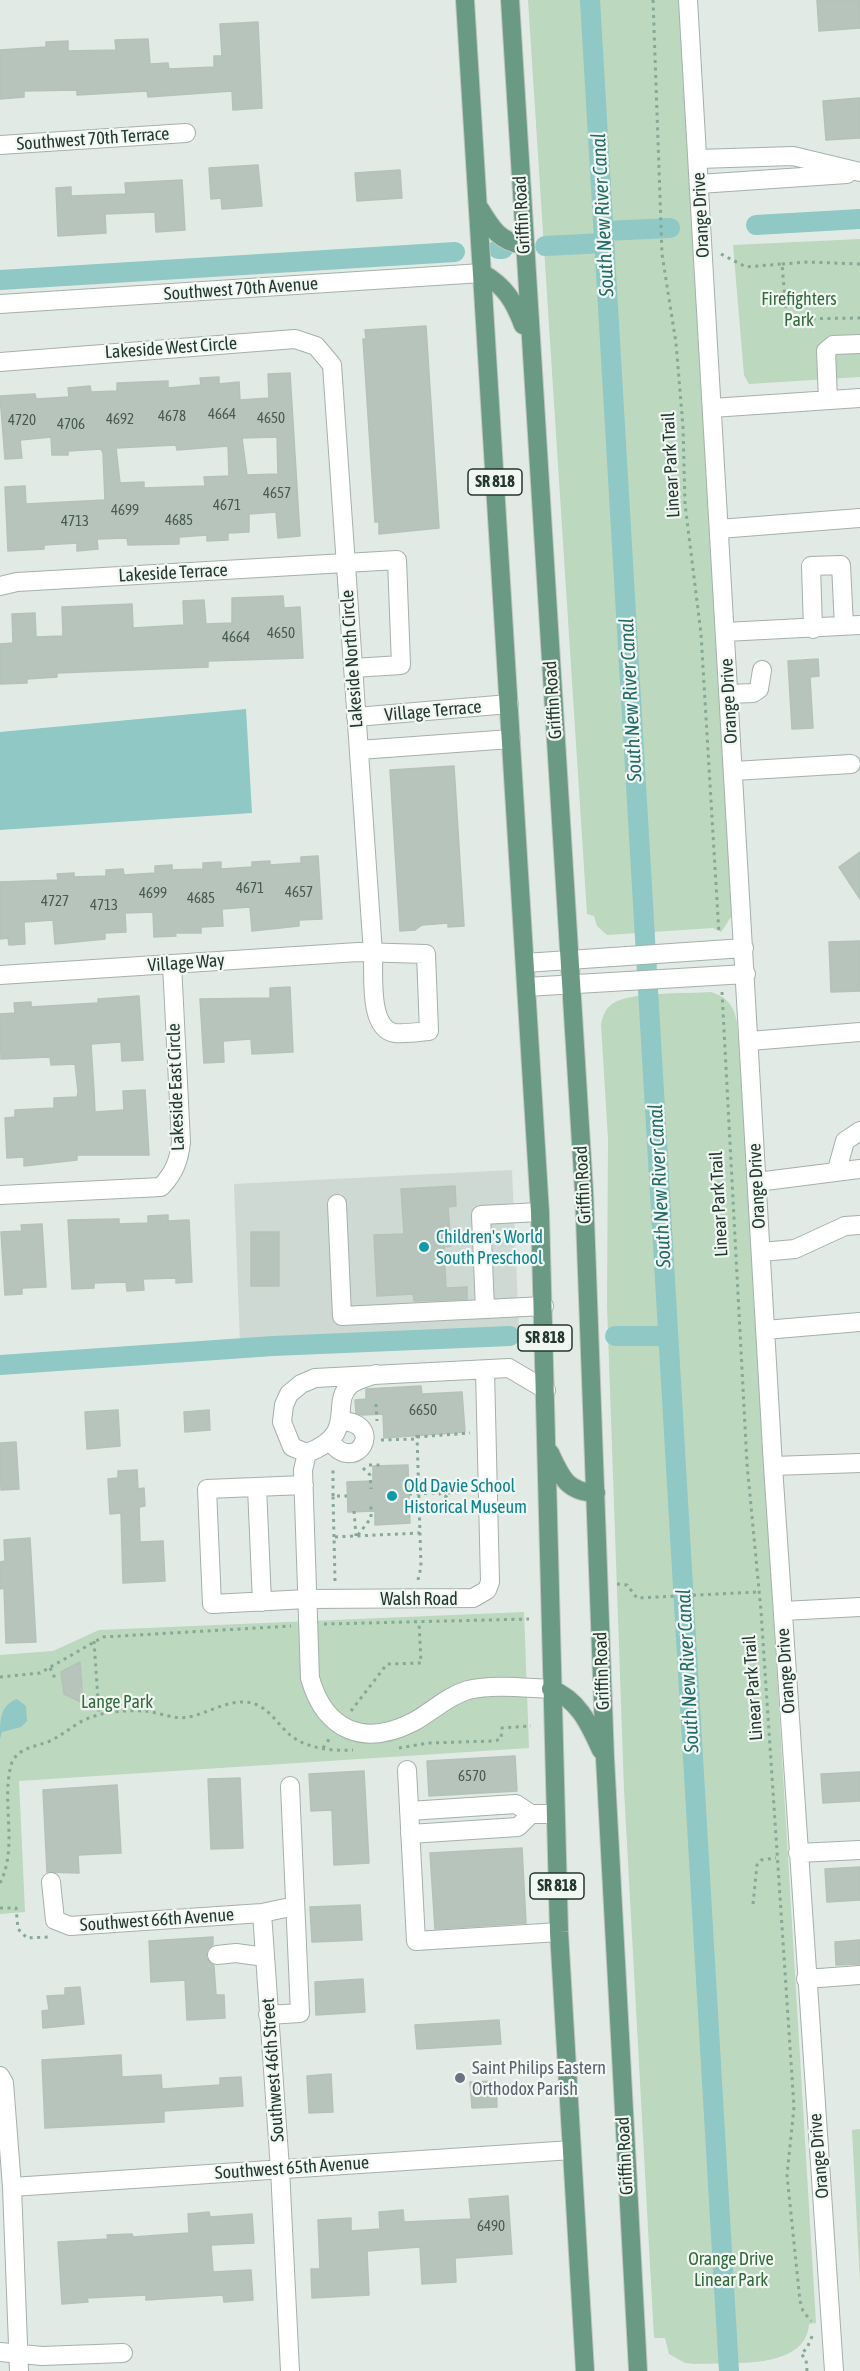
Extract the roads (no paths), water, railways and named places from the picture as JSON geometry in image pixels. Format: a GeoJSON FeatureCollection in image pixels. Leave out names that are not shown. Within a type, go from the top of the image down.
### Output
{"type":"FeatureCollection","features":[{"type":"Feature","properties":{"kind":"main road","name":"SR 818"},"geometry":{"type":"LineString","coordinates":[[465,0],[540,1212],[559,1932],[585,2371]]}},
{"type":"Feature","properties":{"kind":"main road","name":"Griffin Road"},"geometry":{"type":"LineString","coordinates":[[510,0],[584,1191],[605,1758],[638,2371]]}},
{"type":"Feature","properties":{"kind":"main road"},"geometry":{"type":"LineString","coordinates":[[478,205],[491,229],[501,238],[524,245]]}},
{"type":"Feature","properties":{"kind":"main road"},"geometry":{"type":"LineString","coordinates":[[482,273],[506,290],[515,303],[531,346]]}},
{"type":"Feature","properties":{"kind":"main road"},"geometry":{"type":"LineString","coordinates":[[547,1446],[559,1474],[569,1485],[581,1492],[596,1493]]}},
{"type":"Feature","properties":{"kind":"main road"},"geometry":{"type":"LineString","coordinates":[[551,1689],[567,1695],[581,1710],[605,1758]]}},
{"type":"Feature","properties":{"kind":"street","name":"Orange Drive"},"geometry":{"type":"LineString","coordinates":[[688,0],[773,1466],[834,2371]]}},
{"type":"Feature","properties":{"kind":"street","name":"Southwest 70th Terrace"},"geometry":{"type":"LineString","coordinates":[[0,145],[186,133]]}},
{"type":"Feature","properties":{"kind":"street"},"geometry":{"type":"LineString","coordinates":[[698,159],[793,156],[860,172]]}},
{"type":"Feature","properties":{"kind":"street"},"geometry":{"type":"LineString","coordinates":[[699,183],[860,172]]}},
{"type":"Feature","properties":{"kind":"street","name":"Southwest 70th Avenue"},"geometry":{"type":"LineString","coordinates":[[0,304],[482,273]]}},
{"type":"Feature","properties":{"kind":"street","name":"Lakeside West Circle"},"geometry":{"type":"LineString","coordinates":[[0,362],[295,339],[316,346],[332,365]]}},
{"type":"Feature","properties":{"kind":"street"},"geometry":{"type":"LineString","coordinates":[[828,400],[826,351],[833,345],[860,344]]}},
{"type":"Feature","properties":{"kind":"street","name":"Lakeside North Circle"},"geometry":{"type":"LineString","coordinates":[[332,365],[373,953],[375,1011],[381,1025],[394,1033],[429,1031],[426,954],[373,953]]}},
{"type":"Feature","properties":{"kind":"street"},"geometry":{"type":"LineString","coordinates":[[712,408],[860,398]]}},
{"type":"Feature","properties":{"kind":"street"},"geometry":{"type":"LineString","coordinates":[[719,528],[860,518]]}},
{"type":"Feature","properties":{"kind":"street","name":"Lakeside Terrace"},"geometry":{"type":"LineString","coordinates":[[0,586],[17,582],[397,560],[401,665],[353,668]]}},
{"type":"Feature","properties":{"kind":"street"},"geometry":{"type":"LineString","coordinates":[[725,632],[813,628],[852,626],[841,565],[810,566],[813,628]]}},
{"type":"Feature","properties":{"kind":"street"},"geometry":{"type":"LineString","coordinates":[[729,694],[753,693],[759,689],[762,669]]}},
{"type":"Feature","properties":{"kind":"street","name":"Village Terrace"},"geometry":{"type":"LineString","coordinates":[[356,717],[509,704]]}},
{"type":"Feature","properties":{"kind":"street","name":"Village Terrace"},"geometry":{"type":"LineString","coordinates":[[359,750],[511,740]]}},
{"type":"Feature","properties":{"kind":"street"},"geometry":{"type":"LineString","coordinates":[[734,771],[851,764]]}},
{"type":"Feature","properties":{"kind":"street"},"geometry":{"type":"LineString","coordinates":[[525,963],[744,948]]}},
{"type":"Feature","properties":{"kind":"street","name":"Village Way"},"geometry":{"type":"LineString","coordinates":[[0,975],[373,953]]}},
{"type":"Feature","properties":{"kind":"street","name":"Lakeside East Circle"},"geometry":{"type":"LineString","coordinates":[[0,1195],[161,1187],[172,1175],[179,1160],[181,1142],[172,964]]}},
{"type":"Feature","properties":{"kind":"street"},"geometry":{"type":"LineString","coordinates":[[526,987],[746,974]]}},
{"type":"Feature","properties":{"kind":"street"},"geometry":{"type":"LineString","coordinates":[[750,1041],[860,1032]]}},
{"type":"Feature","properties":{"kind":"street"},"geometry":{"type":"LineString","coordinates":[[837,1170],[845,1141],[860,1131]]}},
{"type":"Feature","properties":{"kind":"street"},"geometry":{"type":"LineString","coordinates":[[756,1182],[837,1170],[860,1169]]}},
{"type":"Feature","properties":{"kind":"street"},"geometry":{"type":"LineString","coordinates":[[337,1204],[342,1316],[544,1306]]}},
{"type":"Feature","properties":{"kind":"street"},"geometry":{"type":"LineString","coordinates":[[485,1309],[481,1215],[540,1212]]}},
{"type":"Feature","properties":{"kind":"street"},"geometry":{"type":"LineString","coordinates":[[761,1252],[795,1249],[845,1226],[860,1225]]}},
{"type":"Feature","properties":{"kind":"street"},"geometry":{"type":"LineString","coordinates":[[765,1330],[860,1322]]}},
{"type":"Feature","properties":{"kind":"street"},"geometry":{"type":"LineString","coordinates":[[376,1374],[351,1383],[346,1390],[342,1398],[341,1421],[330,1441],[307,1453],[292,1447],[285,1435],[282,1422],[284,1405],[289,1394],[301,1384],[315,1378],[376,1374],[509,1368],[546,1390]]}},
{"type":"Feature","properties":{"kind":"street","name":"Walsh Road"},"geometry":{"type":"LineString","coordinates":[[304,1485],[207,1489],[212,1604],[307,1599],[473,1598],[487,1590],[490,1582],[485,1370]]}},
{"type":"Feature","properties":{"kind":"street"},"geometry":{"type":"LineString","coordinates":[[330,1441],[339,1451],[351,1454],[362,1449],[363,1432],[360,1427],[341,1421]]}},
{"type":"Feature","properties":{"kind":"street"},"geometry":{"type":"LineString","coordinates":[[307,1453],[304,1485],[310,1678],[320,1704],[330,1719],[339,1726],[363,1733],[382,1732],[414,1721],[449,1698],[469,1690],[551,1689]]}},
{"type":"Feature","properties":{"kind":"street"},"geometry":{"type":"LineString","coordinates":[[773,1466],[860,1463]]}},
{"type":"Feature","properties":{"kind":"street"},"geometry":{"type":"LineString","coordinates":[[257,1487],[262,1602]]}},
{"type":"Feature","properties":{"kind":"street"},"geometry":{"type":"LineString","coordinates":[[783,1611],[860,1607]]}},
{"type":"Feature","properties":{"kind":"street"},"geometry":{"type":"LineString","coordinates":[[407,1770],[416,1941],[559,1932]]}},
{"type":"Feature","properties":{"kind":"street"},"geometry":{"type":"LineString","coordinates":[[268,2015],[300,2013],[290,1786]]}},
{"type":"Feature","properties":{"kind":"street"},"geometry":{"type":"LineString","coordinates":[[409,1811],[516,1804],[531,1814],[555,1814]]}},
{"type":"Feature","properties":{"kind":"street"},"geometry":{"type":"LineString","coordinates":[[410,1834],[518,1827],[531,1814]]}},
{"type":"Feature","properties":{"kind":"street"},"geometry":{"type":"LineString","coordinates":[[798,1853],[860,1850]]}},
{"type":"Feature","properties":{"kind":"street","name":"Southwest 66th Avenue"},"geometry":{"type":"LineString","coordinates":[[51,1882],[56,1920],[70,1926],[262,1913]]}},
{"type":"Feature","properties":{"kind":"street"},"geometry":{"type":"LineString","coordinates":[[262,1913],[295,1906]]}},
{"type":"Feature","properties":{"kind":"street","name":"Southwest 46th Street"},"geometry":{"type":"LineString","coordinates":[[262,1913],[280,2169],[290,2371]]}},
{"type":"Feature","properties":{"kind":"street"},"geometry":{"type":"LineString","coordinates":[[218,1955],[236,1953],[265,1961],[298,1964]]}},
{"type":"Feature","properties":{"kind":"street"},"geometry":{"type":"LineString","coordinates":[[806,1979],[860,1975]]}},
{"type":"Feature","properties":{"kind":"street"},"geometry":{"type":"LineString","coordinates":[[0,2076],[3,2083],[3,2111],[12,2187],[9,2290],[12,2359],[123,2353]]}},
{"type":"Feature","properties":{"kind":"street","name":"Southwest 65th Avenue"},"geometry":{"type":"LineString","coordinates":[[12,2187],[572,2150]]}},
{"type":"Feature","properties":{"kind":"water"},"geometry":{"type":"Polygon","coordinates":[[[246,709],[252,813],[0,830],[0,732],[246,709]]]}},
{"type":"Feature","properties":{"kind":"water"},"geometry":{"type":"Polygon","coordinates":[[[17,1699],[26,1706],[27,1721],[21,1727],[2,1732],[0,1739],[0,1725],[4,1709],[17,1699]]]}},
{"type":"Feature","properties":{"kind":"waterway","name":"South New River Canal"},"geometry":{"type":"LineString","coordinates":[[590,0],[729,2371]]}},
{"type":"Feature","properties":{"kind":"waterway"},"geometry":{"type":"LineString","coordinates":[[756,225],[860,219]]}},
{"type":"Feature","properties":{"kind":"waterway"},"geometry":{"type":"LineString","coordinates":[[604,231],[670,228]]}},
{"type":"Feature","properties":{"kind":"waterway"},"geometry":{"type":"LineString","coordinates":[[545,246],[604,243]]}},
{"type":"Feature","properties":{"kind":"waterway"},"geometry":{"type":"LineString","coordinates":[[498,249],[503,249]]}},
{"type":"Feature","properties":{"kind":"waterway"},"geometry":{"type":"LineString","coordinates":[[0,280],[455,252]]}},
{"type":"Feature","properties":{"kind":"waterway"},"geometry":{"type":"LineString","coordinates":[[0,1365],[273,1346],[510,1336]]}},
{"type":"Feature","properties":{"kind":"waterway"},"geometry":{"type":"LineString","coordinates":[[615,1336],[668,1336]]}},
{"type":"Feature","properties":{"kind":"place","name":"Children's World South Preschool"},"geometry":{"type":"Point","coordinates":[424,1247]}},
{"type":"Feature","properties":{"kind":"place","name":"Old Davie School Historical Museum"},"geometry":{"type":"Point","coordinates":[392,1496]}},
{"type":"Feature","properties":{"kind":"place","name":"Saint Philips Eastern Orthodox Parish"},"geometry":{"type":"Point","coordinates":[460,2078]}},
{"type":"Feature","properties":{"kind":"park label","name":"Firefighters Park"},"geometry":{"type":"Point","coordinates":[799,309]}},
{"type":"Feature","properties":{"kind":"park label","name":"Lange Park"},"geometry":{"type":"Point","coordinates":[117,1702]}},
{"type":"Feature","properties":{"kind":"park label","name":"Orange Drive Linear Park"},"geometry":{"type":"Point","coordinates":[731,2269]}}]}
